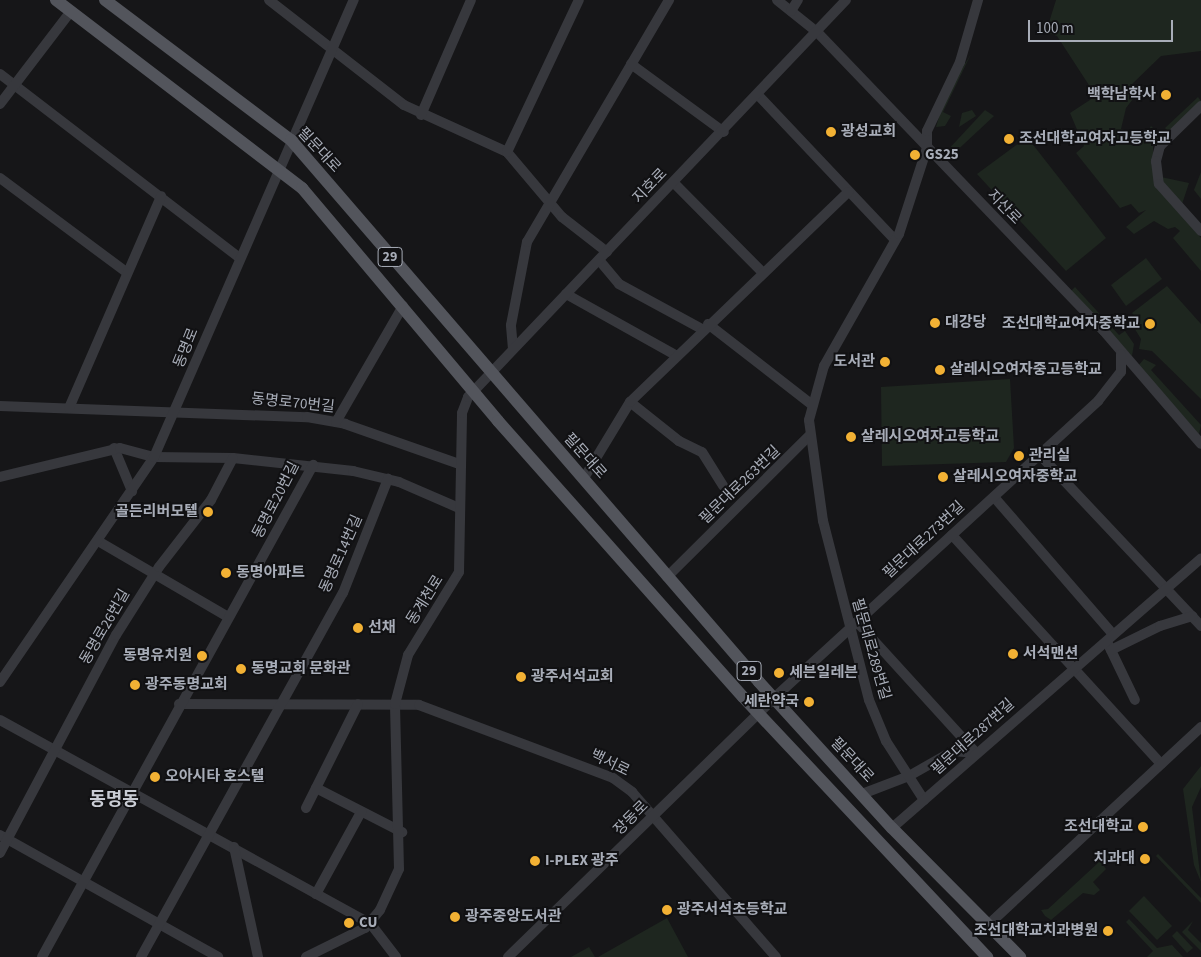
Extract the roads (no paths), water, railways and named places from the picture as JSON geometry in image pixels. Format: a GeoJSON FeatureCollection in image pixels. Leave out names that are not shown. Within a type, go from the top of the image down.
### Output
{"type":"FeatureCollection","features":[{"type":"Feature","properties":{"kind":"main road","name":"29"},"geometry":{"type":"LineString","coordinates":[[56,0],[302,188],[403,306],[472,391],[759,713],[987,957]]}},
{"type":"Feature","properties":{"kind":"main road","name":"필문대로"},"geometry":{"type":"LineString","coordinates":[[106,0],[291,140],[489,374],[584,478],[667,577],[774,698],[892,828],[1020,957]]}},
{"type":"Feature","properties":{"kind":"street"},"geometry":{"type":"LineString","coordinates":[[269,0],[421,115],[507,152],[562,217],[607,252]]}},
{"type":"Feature","properties":{"kind":"street","name":"동명로"},"geometry":{"type":"LineString","coordinates":[[0,682],[154,458],[176,412],[240,258],[354,0]]}},
{"type":"Feature","properties":{"kind":"street"},"geometry":{"type":"LineString","coordinates":[[421,115],[471,0]]}},
{"type":"Feature","properties":{"kind":"street"},"geometry":{"type":"LineString","coordinates":[[507,152],[579,0]]}},
{"type":"Feature","properties":{"kind":"street"},"geometry":{"type":"LineString","coordinates":[[513,349],[511,325],[527,242],[669,0]]}},
{"type":"Feature","properties":{"kind":"street","name":"지산로"},"geometry":{"type":"LineString","coordinates":[[777,0],[818,33],[1121,354],[1201,444]]}},
{"type":"Feature","properties":{"kind":"street"},"geometry":{"type":"LineString","coordinates":[[791,11],[798,0]]}},
{"type":"Feature","properties":{"kind":"street","name":"지호로"},"geometry":{"type":"LineString","coordinates":[[472,391],[724,132],[818,33],[846,0]]}},
{"type":"Feature","properties":{"kind":"street"},"geometry":{"type":"LineString","coordinates":[[809,436],[811,404],[824,366],[895,240],[927,148],[927,131],[960,62],[978,0]]}},
{"type":"Feature","properties":{"kind":"street"},"geometry":{"type":"LineString","coordinates":[[0,104],[71,11]]}},
{"type":"Feature","properties":{"kind":"street"},"geometry":{"type":"LineString","coordinates":[[631,64],[724,132]]}},
{"type":"Feature","properties":{"kind":"street"},"geometry":{"type":"LineString","coordinates":[[0,74],[240,258]]}},
{"type":"Feature","properties":{"kind":"street"},"geometry":{"type":"LineString","coordinates":[[758,95],[895,240]]}},
{"type":"Feature","properties":{"kind":"street"},"geometry":{"type":"LineString","coordinates":[[1201,106],[1160,146],[1156,161],[1159,184],[1201,231]]}},
{"type":"Feature","properties":{"kind":"street"},"geometry":{"type":"LineString","coordinates":[[0,178],[126,272]]}},
{"type":"Feature","properties":{"kind":"street"},"geometry":{"type":"LineString","coordinates":[[674,183],[763,273]]}},
{"type":"Feature","properties":{"kind":"street"},"geometry":{"type":"LineString","coordinates":[[584,478],[630,402],[675,355],[848,192]]}},
{"type":"Feature","properties":{"kind":"street"},"geometry":{"type":"LineString","coordinates":[[69,408],[126,272],[161,196]]}},
{"type":"Feature","properties":{"kind":"street"},"geometry":{"type":"LineString","coordinates":[[599,260],[619,284],[705,327],[811,404]]}},
{"type":"Feature","properties":{"kind":"street"},"geometry":{"type":"LineString","coordinates":[[566,294],[675,355]]}},
{"type":"Feature","properties":{"kind":"street"},"geometry":{"type":"LineString","coordinates":[[336,422],[403,306]]}},
{"type":"Feature","properties":{"kind":"street","name":"필문대로273번길"},"geometry":{"type":"LineString","coordinates":[[774,698],[1098,401],[1121,372],[1121,354]]}},
{"type":"Feature","properties":{"kind":"street","name":"동계천로"},"geometry":{"type":"LineString","coordinates":[[306,957],[358,934],[370,923],[399,869],[402,832],[396,704],[408,655],[459,572],[462,555],[459,508],[462,413],[472,391]]}},
{"type":"Feature","properties":{"kind":"street"},"geometry":{"type":"LineString","coordinates":[[630,402],[679,441],[702,452],[723,486]]}},
{"type":"Feature","properties":{"kind":"street","name":"동명로70번길"},"geometry":{"type":"LineString","coordinates":[[0,406],[176,412],[336,422],[460,464]]}},
{"type":"Feature","properties":{"kind":"street","name":"필문대로263번길"},"geometry":{"type":"LineString","coordinates":[[667,577],[809,436]]}},
{"type":"Feature","properties":{"kind":"street","name":"필문대로289번길"},"geometry":{"type":"LineString","coordinates":[[809,436],[823,521],[839,573],[848,630],[869,700],[886,741],[924,800]]}},
{"type":"Feature","properties":{"kind":"street"},"geometry":{"type":"LineString","coordinates":[[114,448],[132,491]]}},
{"type":"Feature","properties":{"kind":"street"},"geometry":{"type":"LineString","coordinates":[[0,477],[114,448],[154,458],[233,458]]}},
{"type":"Feature","properties":{"kind":"street"},"geometry":{"type":"LineString","coordinates":[[1040,455],[1201,626]]}},
{"type":"Feature","properties":{"kind":"street","name":"동명로20번길"},"geometry":{"type":"LineString","coordinates":[[42,957],[85,883],[179,704],[313,464],[233,458]]}},
{"type":"Feature","properties":{"kind":"street","name":"동명로26번길"},"geometry":{"type":"LineString","coordinates":[[0,853],[4,837],[56,751],[152,575],[211,500],[233,458]]}},
{"type":"Feature","properties":{"kind":"street"},"geometry":{"type":"LineString","coordinates":[[313,464],[388,478],[459,508]]}},
{"type":"Feature","properties":{"kind":"street","name":"동명로14번길"},"geometry":{"type":"LineString","coordinates":[[141,957],[350,579],[388,478]]}},
{"type":"Feature","properties":{"kind":"street"},"geometry":{"type":"LineString","coordinates":[[994,497],[1109,636],[1111,650],[1135,700]]}},
{"type":"Feature","properties":{"kind":"street"},"geometry":{"type":"LineString","coordinates":[[952,535],[1161,764]]}},
{"type":"Feature","properties":{"kind":"street"},"geometry":{"type":"LineString","coordinates":[[98,541],[152,575],[228,616]]}},
{"type":"Feature","properties":{"kind":"street","name":"필문대로287번길"},"geometry":{"type":"LineString","coordinates":[[892,828],[1109,636],[1201,558]]}},
{"type":"Feature","properties":{"kind":"street"},"geometry":{"type":"LineString","coordinates":[[1111,650],[1160,626],[1192,616]]}},
{"type":"Feature","properties":{"kind":"street"},"geometry":{"type":"LineString","coordinates":[[857,622],[976,753]]}},
{"type":"Feature","properties":{"kind":"street","name":"장동로"},"geometry":{"type":"LineString","coordinates":[[508,957],[653,818],[774,698]]}},
{"type":"Feature","properties":{"kind":"street"},"geometry":{"type":"LineString","coordinates":[[179,704],[279,706],[396,704]]}},
{"type":"Feature","properties":{"kind":"street"},"geometry":{"type":"LineString","coordinates":[[306,808],[358,704]]}},
{"type":"Feature","properties":{"kind":"street","name":"백서로"},"geometry":{"type":"LineString","coordinates":[[396,704],[437,709],[613,778],[632,792],[776,957]]}},
{"type":"Feature","properties":{"kind":"street"},"geometry":{"type":"LineString","coordinates":[[0,720],[370,923],[394,953]]}},
{"type":"Feature","properties":{"kind":"street"},"geometry":{"type":"LineString","coordinates":[[988,925],[1201,727]]}},
{"type":"Feature","properties":{"kind":"street"},"geometry":{"type":"LineString","coordinates":[[862,794],[909,776],[953,751],[976,753]]}},
{"type":"Feature","properties":{"kind":"street"},"geometry":{"type":"LineString","coordinates":[[316,788],[402,832]]}},
{"type":"Feature","properties":{"kind":"street"},"geometry":{"type":"LineString","coordinates":[[316,894],[361,812]]}},
{"type":"Feature","properties":{"kind":"street"},"geometry":{"type":"LineString","coordinates":[[4,837],[218,957]]}},
{"type":"Feature","properties":{"kind":"street"},"geometry":{"type":"LineString","coordinates":[[234,847],[258,957]]}},
{"type":"Feature","properties":{"kind":"place","name":"백학남학사"},"geometry":{"type":"Point","coordinates":[1166,95]}},
{"type":"Feature","properties":{"kind":"place","name":"광성교회"},"geometry":{"type":"Point","coordinates":[831,132]}},
{"type":"Feature","properties":{"kind":"place","name":"조선대학교여자고등학교"},"geometry":{"type":"Point","coordinates":[1009,139]}},
{"type":"Feature","properties":{"kind":"place","name":"GS25"},"geometry":{"type":"Point","coordinates":[915,155]}},
{"type":"Feature","properties":{"kind":"place","name":"대강당"},"geometry":{"type":"Point","coordinates":[935,323]}},
{"type":"Feature","properties":{"kind":"place","name":"조선대학교여자중학교"},"geometry":{"type":"Point","coordinates":[1150,324]}},
{"type":"Feature","properties":{"kind":"place","name":"도서관"},"geometry":{"type":"Point","coordinates":[885,362]}},
{"type":"Feature","properties":{"kind":"place","name":"살레시오여자중고등학교"},"geometry":{"type":"Point","coordinates":[940,370]}},
{"type":"Feature","properties":{"kind":"place","name":"살레시오여자고등학교"},"geometry":{"type":"Point","coordinates":[851,437]}},
{"type":"Feature","properties":{"kind":"place","name":"관리실"},"geometry":{"type":"Point","coordinates":[1019,456]}},
{"type":"Feature","properties":{"kind":"place","name":"살레시오여자중학교"},"geometry":{"type":"Point","coordinates":[943,477]}},
{"type":"Feature","properties":{"kind":"place","name":"골든리버모텔"},"geometry":{"type":"Point","coordinates":[208,512]}},
{"type":"Feature","properties":{"kind":"place","name":"동명아파트"},"geometry":{"type":"Point","coordinates":[226,573]}},
{"type":"Feature","properties":{"kind":"place","name":"선채"},"geometry":{"type":"Point","coordinates":[358,628]}},
{"type":"Feature","properties":{"kind":"place","name":"서석맨션"},"geometry":{"type":"Point","coordinates":[1013,654]}},
{"type":"Feature","properties":{"kind":"place","name":"동명유치원"},"geometry":{"type":"Point","coordinates":[202,656]}},
{"type":"Feature","properties":{"kind":"place","name":"동명교회 문화관"},"geometry":{"type":"Point","coordinates":[241,669]}},
{"type":"Feature","properties":{"kind":"place","name":"세븐일레븐"},"geometry":{"type":"Point","coordinates":[779,673]}},
{"type":"Feature","properties":{"kind":"place","name":"광주서석교회"},"geometry":{"type":"Point","coordinates":[521,677]}},
{"type":"Feature","properties":{"kind":"place","name":"광주동명교회"},"geometry":{"type":"Point","coordinates":[135,685]}},
{"type":"Feature","properties":{"kind":"place","name":"세란약국"},"geometry":{"type":"Point","coordinates":[809,702]}},
{"type":"Feature","properties":{"kind":"place","name":"오아시타 호스텔"},"geometry":{"type":"Point","coordinates":[155,777]}},
{"type":"Feature","properties":{"kind":"place","name":"조선대학교"},"geometry":{"type":"Point","coordinates":[1143,827]}},
{"type":"Feature","properties":{"kind":"place","name":"치과대"},"geometry":{"type":"Point","coordinates":[1145,859]}},
{"type":"Feature","properties":{"kind":"place","name":"I-PLEX 광주"},"geometry":{"type":"Point","coordinates":[535,861]}},
{"type":"Feature","properties":{"kind":"place","name":"광주서석초등학교"},"geometry":{"type":"Point","coordinates":[667,910]}},
{"type":"Feature","properties":{"kind":"place","name":"광주중앙도서관"},"geometry":{"type":"Point","coordinates":[455,917]}},
{"type":"Feature","properties":{"kind":"place","name":"CU"},"geometry":{"type":"Point","coordinates":[349,923]}},
{"type":"Feature","properties":{"kind":"place","name":"조선대학교치과병원"},"geometry":{"type":"Point","coordinates":[1108,931]}},
{"type":"Feature","properties":{"kind":"district","name":"동명동"},"geometry":{"type":"Point","coordinates":[114,800]}}]}
